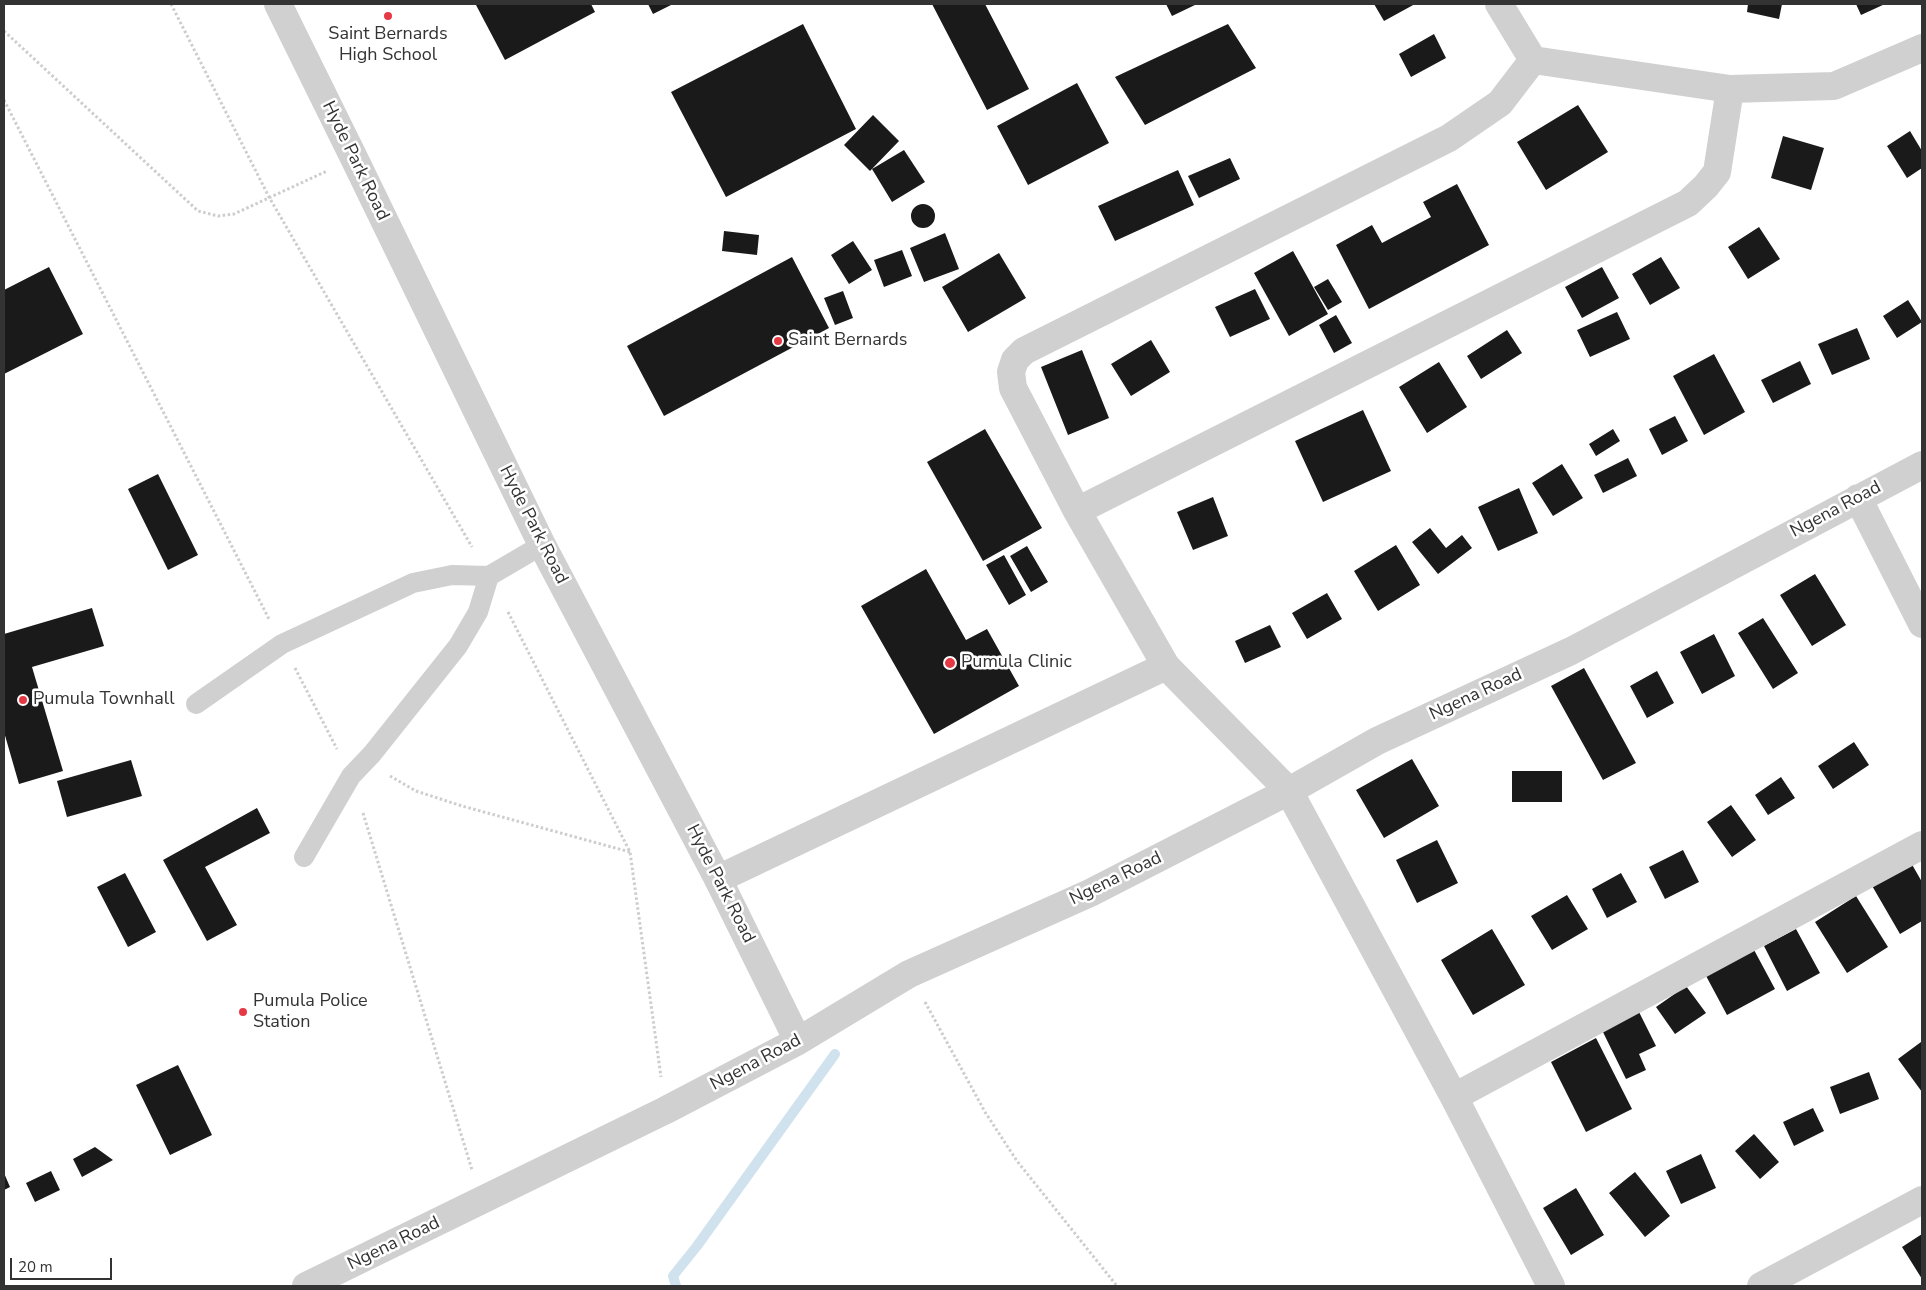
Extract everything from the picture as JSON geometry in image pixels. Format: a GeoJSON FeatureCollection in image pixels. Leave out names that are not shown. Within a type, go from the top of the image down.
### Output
{"type":"FeatureCollection","features":[{"type":"Feature","properties":{"kind":"street","name":"Hyde Park Road"},"geometry":{"type":"LineString","coordinates":[[278,4],[542,545],[718,879],[798,1041]]}},
{"type":"Feature","properties":{"kind":"street"},"geometry":{"type":"LineString","coordinates":[[1499,4],[1533,60]]}},
{"type":"Feature","properties":{"kind":"street"},"geometry":{"type":"LineString","coordinates":[[1533,60],[1730,89],[1834,86],[1922,48]]}},
{"type":"Feature","properties":{"kind":"street"},"geometry":{"type":"LineString","coordinates":[[1533,60],[1500,103],[1449,138],[1024,351],[1015,360],[1011,372],[1013,388],[1077,511],[1166,666],[1289,791],[1454,1097],[1551,1286]]}},
{"type":"Feature","properties":{"kind":"street"},"geometry":{"type":"LineString","coordinates":[[1077,511],[1688,203],[1706,186],[1716,172],[1730,89]]}},
{"type":"Feature","properties":{"kind":"street","name":"Ngena Road"},"geometry":{"type":"LineString","coordinates":[[306,1286],[639,1123],[798,1041],[909,974],[1090,893],[1289,791],[1377,740],[1571,650],[1922,465]]}},
{"type":"Feature","properties":{"kind":"street"},"geometry":{"type":"LineString","coordinates":[[1858,498],[1922,624]]}},
{"type":"Feature","properties":{"kind":"street"},"geometry":{"type":"LineString","coordinates":[[718,879],[1166,666]]}},
{"type":"Feature","properties":{"kind":"street"},"geometry":{"type":"LineString","coordinates":[[1454,1097],[1922,845]]}},
{"type":"Feature","properties":{"kind":"street"},"geometry":{"type":"LineString","coordinates":[[1761,1286],[1922,1200]]}},
{"type":"Feature","properties":{"kind":"lane"},"geometry":{"type":"LineString","coordinates":[[196,704],[282,644],[413,583],[452,575],[489,576],[542,545]]}},
{"type":"Feature","properties":{"kind":"lane"},"geometry":{"type":"LineString","coordinates":[[304,857],[351,776],[372,754],[458,646],[478,612],[489,576]]}},
{"type":"Feature","properties":{"kind":"path"},"geometry":{"type":"LineString","coordinates":[[4,31],[198,211],[218,216],[234,214],[354,158]]}},
{"type":"Feature","properties":{"kind":"path"},"geometry":{"type":"LineString","coordinates":[[372,754],[390,776],[416,790],[462,806],[630,852]]}},
{"type":"Feature","properties":{"kind":"path"},"geometry":{"type":"LineString","coordinates":[[909,974],[985,1112],[1017,1161],[1117,1286]]}},
{"type":"Feature","properties":{"kind":"building"},"geometry":{"type":"Polygon","coordinates":[[[591,4],[595,12],[505,60],[476,5],[591,4]]]}},
{"type":"Feature","properties":{"kind":"building"},"geometry":{"type":"Polygon","coordinates":[[[648,4],[673,4],[653,14],[648,4]]]}},
{"type":"Feature","properties":{"kind":"building"},"geometry":{"type":"Polygon","coordinates":[[[932,4],[985,4],[1029,89],[987,110],[932,4]]]}},
{"type":"Feature","properties":{"kind":"building"},"geometry":{"type":"Polygon","coordinates":[[[1166,4],[1197,4],[1172,16],[1166,4]]]}},
{"type":"Feature","properties":{"kind":"building"},"geometry":{"type":"Polygon","coordinates":[[[1374,4],[1415,4],[1384,21],[1374,4]]]}},
{"type":"Feature","properties":{"kind":"building"},"geometry":{"type":"Polygon","coordinates":[[[1748,4],[1782,4],[1779,19],[1747,12],[1748,4]]]}},
{"type":"Feature","properties":{"kind":"building"},"geometry":{"type":"Polygon","coordinates":[[[1856,4],[1885,4],[1861,15],[1856,4]]]}},
{"type":"Feature","properties":{"kind":"building"},"geometry":{"type":"Polygon","coordinates":[[[803,24],[856,129],[726,197],[671,92],[803,24]]]}},
{"type":"Feature","properties":{"kind":"building"},"geometry":{"type":"Polygon","coordinates":[[[1228,24],[1256,68],[1145,125],[1115,77],[1228,24]]]}},
{"type":"Feature","properties":{"kind":"building"},"geometry":{"type":"Polygon","coordinates":[[[1434,34],[1446,58],[1411,77],[1399,54],[1434,34]]]}},
{"type":"Feature","properties":{"kind":"building"},"geometry":{"type":"Polygon","coordinates":[[[1077,83],[1109,143],[1028,185],[997,126],[1077,83]]]}},
{"type":"Feature","properties":{"kind":"building"},"geometry":{"type":"Polygon","coordinates":[[[1578,105],[1608,152],[1546,190],[1517,142],[1578,105]]]}},
{"type":"Feature","properties":{"kind":"building"},"geometry":{"type":"Polygon","coordinates":[[[873,115],[899,141],[870,171],[844,145],[873,115]]]}},
{"type":"Feature","properties":{"kind":"building"},"geometry":{"type":"Polygon","coordinates":[[[1910,131],[1922,151],[1922,168],[1907,178],[1887,146],[1910,131]]]}},
{"type":"Feature","properties":{"kind":"building"},"geometry":{"type":"Polygon","coordinates":[[[1783,136],[1824,148],[1811,190],[1771,178],[1783,136]]]}},
{"type":"Feature","properties":{"kind":"building"},"geometry":{"type":"Polygon","coordinates":[[[904,150],[925,182],[892,202],[872,169],[904,150]]]}},
{"type":"Feature","properties":{"kind":"building"},"geometry":{"type":"Polygon","coordinates":[[[1230,158],[1240,179],[1199,198],[1188,176],[1230,158]]]}},
{"type":"Feature","properties":{"kind":"building"},"geometry":{"type":"Polygon","coordinates":[[[1178,170],[1194,205],[1115,241],[1098,206],[1178,170]]]}},
{"type":"Feature","properties":{"kind":"building"},"geometry":{"type":"Polygon","coordinates":[[[1457,184],[1489,245],[1369,309],[1336,245],[1372,225],[1382,243],[1431,217],[1423,202],[1457,184]]]}},
{"type":"Feature","properties":{"kind":"building"},"geometry":{"type":"Polygon","coordinates":[[[923,204],[932,207],[935,216],[932,225],[923,228],[914,225],[911,216],[914,207],[923,204]]]}},
{"type":"Feature","properties":{"kind":"building"},"geometry":{"type":"Polygon","coordinates":[[[1759,227],[1780,259],[1748,279],[1728,247],[1759,227]]]}},
{"type":"Feature","properties":{"kind":"building"},"geometry":{"type":"Polygon","coordinates":[[[724,231],[759,235],[757,255],[722,251],[724,231]]]}},
{"type":"Feature","properties":{"kind":"building"},"geometry":{"type":"Polygon","coordinates":[[[945,233],[959,269],[924,282],[910,248],[945,233]]]}},
{"type":"Feature","properties":{"kind":"building"},"geometry":{"type":"Polygon","coordinates":[[[853,241],[872,270],[849,284],[831,255],[853,241]]]}},
{"type":"Feature","properties":{"kind":"building"},"geometry":{"type":"Polygon","coordinates":[[[902,250],[912,276],[884,287],[874,260],[902,250]]]}},
{"type":"Feature","properties":{"kind":"building"},"geometry":{"type":"Polygon","coordinates":[[[1293,251],[1328,314],[1289,336],[1254,273],[1293,251]]]}},
{"type":"Feature","properties":{"kind":"building"},"geometry":{"type":"Polygon","coordinates":[[[999,253],[1026,298],[968,332],[942,287],[999,253]]]}},
{"type":"Feature","properties":{"kind":"building"},"geometry":{"type":"Polygon","coordinates":[[[792,257],[829,328],[664,416],[627,346],[792,257]]]}},
{"type":"Feature","properties":{"kind":"building"},"geometry":{"type":"Polygon","coordinates":[[[1661,257],[1680,288],[1650,305],[1632,274],[1661,257]]]}},
{"type":"Feature","properties":{"kind":"building"},"geometry":{"type":"Polygon","coordinates":[[[49,267],[83,334],[4,374],[4,290],[49,267]]]}},
{"type":"Feature","properties":{"kind":"building"},"geometry":{"type":"Polygon","coordinates":[[[1602,267],[1619,298],[1582,318],[1565,287],[1602,267]]]}},
{"type":"Feature","properties":{"kind":"building"},"geometry":{"type":"Polygon","coordinates":[[[1328,279],[1342,302],[1328,310],[1314,287],[1328,279]]]}},
{"type":"Feature","properties":{"kind":"building"},"geometry":{"type":"Polygon","coordinates":[[[1255,289],[1270,319],[1230,337],[1215,307],[1255,289]]]}},
{"type":"Feature","properties":{"kind":"building"},"geometry":{"type":"Polygon","coordinates":[[[843,291],[853,318],[835,325],[824,298],[843,291]]]}},
{"type":"Feature","properties":{"kind":"building"},"geometry":{"type":"Polygon","coordinates":[[[1908,300],[1922,322],[1897,338],[1883,316],[1908,300]]]}},
{"type":"Feature","properties":{"kind":"building"},"geometry":{"type":"Polygon","coordinates":[[[1617,312],[1630,339],[1590,357],[1577,330],[1617,312]]]}},
{"type":"Feature","properties":{"kind":"building"},"geometry":{"type":"Polygon","coordinates":[[[1336,315],[1352,343],[1334,353],[1319,325],[1336,315]]]}},
{"type":"Feature","properties":{"kind":"building"},"geometry":{"type":"Polygon","coordinates":[[[1857,328],[1870,359],[1832,375],[1818,344],[1857,328]]]}},
{"type":"Feature","properties":{"kind":"building"},"geometry":{"type":"Polygon","coordinates":[[[1507,330],[1522,353],[1481,379],[1467,356],[1507,330]]]}},
{"type":"Feature","properties":{"kind":"building"},"geometry":{"type":"Polygon","coordinates":[[[1151,340],[1170,372],[1131,396],[1111,364],[1151,340]]]}},
{"type":"Feature","properties":{"kind":"building"},"geometry":{"type":"Polygon","coordinates":[[[1082,350],[1109,418],[1068,435],[1041,367],[1082,350]]]}},
{"type":"Feature","properties":{"kind":"building"},"geometry":{"type":"Polygon","coordinates":[[[1714,354],[1745,412],[1704,435],[1673,376],[1714,354]]]}},
{"type":"Feature","properties":{"kind":"building"},"geometry":{"type":"Polygon","coordinates":[[[1800,361],[1811,384],[1773,403],[1761,380],[1800,361]]]}},
{"type":"Feature","properties":{"kind":"building"},"geometry":{"type":"Polygon","coordinates":[[[1439,362],[1467,407],[1427,433],[1399,387],[1439,362]]]}},
{"type":"Feature","properties":{"kind":"building"},"geometry":{"type":"Polygon","coordinates":[[[1363,410],[1391,471],[1323,502],[1295,441],[1363,410]]]}},
{"type":"Feature","properties":{"kind":"building"},"geometry":{"type":"Polygon","coordinates":[[[1675,416],[1688,441],[1662,455],[1649,429],[1675,416]]]}},
{"type":"Feature","properties":{"kind":"building"},"geometry":{"type":"Polygon","coordinates":[[[985,429],[1042,528],[983,561],[927,462],[985,429]]]}},
{"type":"Feature","properties":{"kind":"building"},"geometry":{"type":"Polygon","coordinates":[[[1613,429],[1620,441],[1596,456],[1589,444],[1613,429]]]}},
{"type":"Feature","properties":{"kind":"building"},"geometry":{"type":"Polygon","coordinates":[[[1628,458],[1637,476],[1603,493],[1594,475],[1628,458]]]}},
{"type":"Feature","properties":{"kind":"building"},"geometry":{"type":"Polygon","coordinates":[[[1562,464],[1583,498],[1553,516],[1532,483],[1562,464]]]}},
{"type":"Feature","properties":{"kind":"building"},"geometry":{"type":"Polygon","coordinates":[[[158,474],[198,555],[168,570],[128,489],[158,474]]]}},
{"type":"Feature","properties":{"kind":"building"},"geometry":{"type":"Polygon","coordinates":[[[1519,488],[1538,533],[1498,551],[1478,507],[1519,488]]]}},
{"type":"Feature","properties":{"kind":"building"},"geometry":{"type":"Polygon","coordinates":[[[1213,497],[1228,536],[1193,550],[1177,512],[1213,497]]]}},
{"type":"Feature","properties":{"kind":"building"},"geometry":{"type":"Polygon","coordinates":[[[1430,528],[1446,548],[1462,535],[1472,548],[1438,574],[1412,542],[1430,528]]]}},
{"type":"Feature","properties":{"kind":"building"},"geometry":{"type":"Polygon","coordinates":[[[1396,545],[1420,585],[1378,611],[1354,571],[1396,545]]]}},
{"type":"Feature","properties":{"kind":"building"},"geometry":{"type":"Polygon","coordinates":[[[1027,546],[1048,582],[1031,592],[1010,556],[1027,546]]]}},
{"type":"Feature","properties":{"kind":"building"},"geometry":{"type":"Polygon","coordinates":[[[1004,555],[1026,595],[1009,605],[986,565],[1004,555]]]}},
{"type":"Feature","properties":{"kind":"building","name":"Pumula Clinic"},"geometry":{"type":"Polygon","coordinates":[[[926,569],[966,640],[987,629],[1019,686],[934,734],[861,606],[926,569]]]}},
{"type":"Feature","properties":{"kind":"building"},"geometry":{"type":"Polygon","coordinates":[[[1815,574],[1846,625],[1812,646],[1780,595],[1815,574]]]}},
{"type":"Feature","properties":{"kind":"building"},"geometry":{"type":"Polygon","coordinates":[[[1327,593],[1342,619],[1307,639],[1292,613],[1327,593]]]}},
{"type":"Feature","properties":{"kind":"building","name":"Pumula Townhall"},"geometry":{"type":"Polygon","coordinates":[[[92,608],[104,646],[32,667],[63,771],[19,784],[4,732],[4,634],[92,608]]]}},
{"type":"Feature","properties":{"kind":"building"},"geometry":{"type":"Polygon","coordinates":[[[1763,618],[1798,673],[1773,689],[1738,633],[1763,618]]]}},
{"type":"Feature","properties":{"kind":"building"},"geometry":{"type":"Polygon","coordinates":[[[1270,625],[1281,647],[1245,663],[1235,641],[1270,625]]]}},
{"type":"Feature","properties":{"kind":"building"},"geometry":{"type":"Polygon","coordinates":[[[1714,634],[1735,676],[1702,694],[1680,652],[1714,634]]]}},
{"type":"Feature","properties":{"kind":"building"},"geometry":{"type":"Polygon","coordinates":[[[1584,668],[1636,763],[1603,780],[1551,686],[1584,668]]]}},
{"type":"Feature","properties":{"kind":"building"},"geometry":{"type":"Polygon","coordinates":[[[1657,671],[1674,703],[1647,718],[1630,686],[1657,671]]]}},
{"type":"Feature","properties":{"kind":"building"},"geometry":{"type":"Polygon","coordinates":[[[1854,742],[1869,765],[1833,789],[1818,766],[1854,742]]]}},
{"type":"Feature","properties":{"kind":"building"},"geometry":{"type":"Polygon","coordinates":[[[1412,759],[1439,806],[1384,838],[1356,790],[1412,759]]]}},
{"type":"Feature","properties":{"kind":"building"},"geometry":{"type":"Polygon","coordinates":[[[131,760],[142,796],[67,817],[57,781],[131,760]]]}},
{"type":"Feature","properties":{"kind":"building"},"geometry":{"type":"Polygon","coordinates":[[[1512,771],[1562,771],[1562,802],[1512,802],[1512,771]]]}},
{"type":"Feature","properties":{"kind":"building"},"geometry":{"type":"Polygon","coordinates":[[[1781,777],[1795,798],[1768,815],[1755,795],[1781,777]]]}},
{"type":"Feature","properties":{"kind":"building"},"geometry":{"type":"Polygon","coordinates":[[[1731,805],[1756,840],[1732,857],[1707,822],[1731,805]]]}},
{"type":"Feature","properties":{"kind":"building"},"geometry":{"type":"Polygon","coordinates":[[[257,808],[270,833],[205,867],[237,925],[207,941],[163,860],[257,808]]]}},
{"type":"Feature","properties":{"kind":"building"},"geometry":{"type":"Polygon","coordinates":[[[1437,840],[1458,883],[1417,903],[1396,860],[1437,840]]]}},
{"type":"Feature","properties":{"kind":"building"},"geometry":{"type":"Polygon","coordinates":[[[1683,850],[1699,882],[1665,899],[1649,867],[1683,850]]]}},
{"type":"Feature","properties":{"kind":"building"},"geometry":{"type":"Polygon","coordinates":[[[1910,861],[1922,882],[1922,921],[1900,934],[1871,884],[1910,861]]]}},
{"type":"Feature","properties":{"kind":"building"},"geometry":{"type":"Polygon","coordinates":[[[125,873],[156,932],[128,947],[97,887],[125,873]]]}},
{"type":"Feature","properties":{"kind":"building"},"geometry":{"type":"Polygon","coordinates":[[[1621,873],[1637,902],[1607,918],[1592,889],[1621,873]]]}},
{"type":"Feature","properties":{"kind":"building"},"geometry":{"type":"Polygon","coordinates":[[[1567,895],[1588,929],[1552,950],[1531,916],[1567,895]]]}},
{"type":"Feature","properties":{"kind":"building"},"geometry":{"type":"Polygon","coordinates":[[[1856,896],[1888,947],[1847,973],[1815,922],[1856,896]]]}},
{"type":"Feature","properties":{"kind":"building"},"geometry":{"type":"Polygon","coordinates":[[[1492,929],[1525,985],[1473,1015],[1441,960],[1492,929]]]}},
{"type":"Feature","properties":{"kind":"building"},"geometry":{"type":"Polygon","coordinates":[[[1796,929],[1820,973],[1787,991],[1764,946],[1796,929]]]}},
{"type":"Feature","properties":{"kind":"building"},"geometry":{"type":"Polygon","coordinates":[[[1753,948],[1775,989],[1727,1015],[1705,974],[1753,948]]]}},
{"type":"Feature","properties":{"kind":"building"},"geometry":{"type":"Polygon","coordinates":[[[1686,986],[1706,1013],[1675,1034],[1656,1007],[1686,986]]]}},
{"type":"Feature","properties":{"kind":"building"},"geometry":{"type":"Polygon","coordinates":[[[1638,1010],[1656,1046],[1639,1054],[1646,1070],[1626,1079],[1601,1028],[1638,1010]]]}},
{"type":"Feature","properties":{"kind":"building"},"geometry":{"type":"Polygon","coordinates":[[[1596,1038],[1632,1109],[1586,1132],[1551,1062],[1596,1038]]]}},
{"type":"Feature","properties":{"kind":"building"},"geometry":{"type":"Polygon","coordinates":[[[1921,1042],[1922,1044],[1922,1092],[1898,1059],[1921,1042]]]}},
{"type":"Feature","properties":{"kind":"building"},"geometry":{"type":"Polygon","coordinates":[[[178,1065],[212,1135],[170,1155],[136,1085],[178,1065]]]}},
{"type":"Feature","properties":{"kind":"building"},"geometry":{"type":"Polygon","coordinates":[[[1869,1072],[1879,1099],[1840,1114],[1830,1087],[1869,1072]]]}},
{"type":"Feature","properties":{"kind":"building"},"geometry":{"type":"Polygon","coordinates":[[[1813,1108],[1824,1131],[1794,1146],[1783,1122],[1813,1108]]]}},
{"type":"Feature","properties":{"kind":"building"},"geometry":{"type":"Polygon","coordinates":[[[1754,1134],[1779,1162],[1760,1179],[1735,1151],[1754,1134]]]}},
{"type":"Feature","properties":{"kind":"building"},"geometry":{"type":"Polygon","coordinates":[[[95,1147],[113,1160],[82,1177],[73,1159],[95,1147]]]}},
{"type":"Feature","properties":{"kind":"building"},"geometry":{"type":"Polygon","coordinates":[[[1701,1154],[1716,1188],[1681,1204],[1666,1171],[1701,1154]]]}},
{"type":"Feature","properties":{"kind":"building"},"geometry":{"type":"Polygon","coordinates":[[[51,1171],[60,1190],[35,1202],[26,1183],[51,1171]]]}},
{"type":"Feature","properties":{"kind":"building"},"geometry":{"type":"Polygon","coordinates":[[[1635,1172],[1670,1216],[1645,1237],[1609,1193],[1635,1172]]]}},
{"type":"Feature","properties":{"kind":"building"},"geometry":{"type":"Polygon","coordinates":[[[4,1173],[10,1187],[4,1190],[4,1173]]]}},
{"type":"Feature","properties":{"kind":"building"},"geometry":{"type":"Polygon","coordinates":[[[1576,1188],[1604,1235],[1571,1255],[1543,1208],[1576,1188]]]}},
{"type":"Feature","properties":{"kind":"building"},"geometry":{"type":"Polygon","coordinates":[[[1922,1234],[1922,1279],[1902,1247],[1922,1234]]]}},
{"type":"Feature","properties":{"kind":"waterway"},"geometry":{"type":"LineString","coordinates":[[676,1286],[673,1276],[697,1246],[835,1054]]}},
{"type":"Feature","properties":{"kind":"place","name":"Saint Bernards High School"},"geometry":{"type":"Point","coordinates":[388,16]}},
{"type":"Feature","properties":{"kind":"place","name":"Saint Bernards"},"geometry":{"type":"Point","coordinates":[778,341]}},
{"type":"Feature","properties":{"kind":"place","name":"Pumula Clinic"},"geometry":{"type":"Point","coordinates":[950,663]}},
{"type":"Feature","properties":{"kind":"place","name":"Pumula Townhall"},"geometry":{"type":"Point","coordinates":[23,700]}},
{"type":"Feature","properties":{"kind":"place","name":"Pumula Police Station"},"geometry":{"type":"Point","coordinates":[243,1012]}}]}
